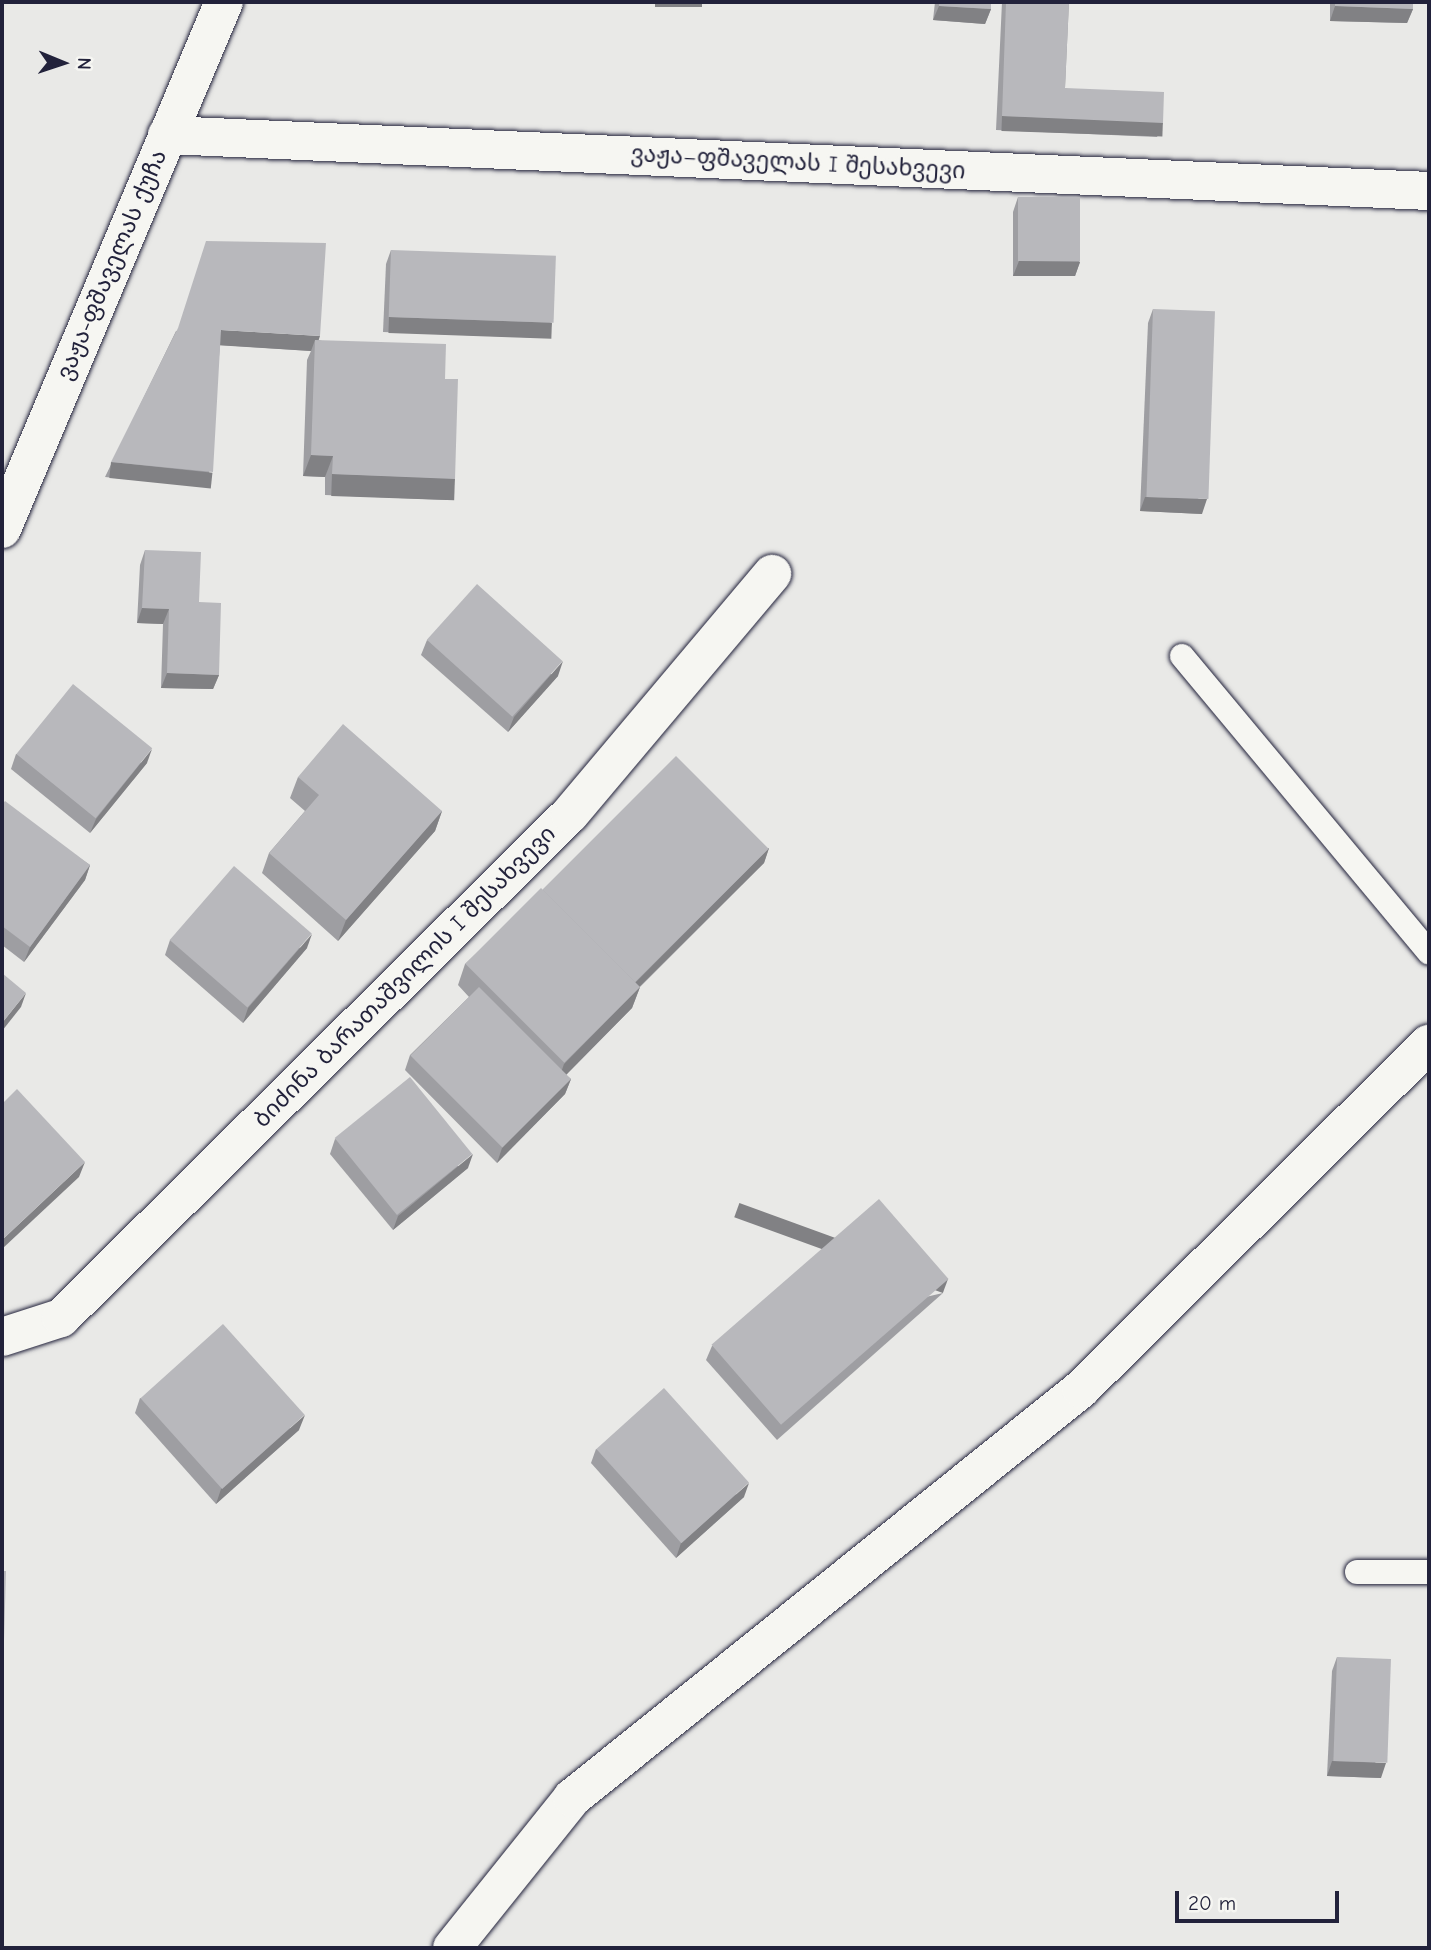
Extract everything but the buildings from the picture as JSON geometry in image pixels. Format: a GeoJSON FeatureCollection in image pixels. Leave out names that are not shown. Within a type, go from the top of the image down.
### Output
{"type":"FeatureCollection","features":[{"type":"Feature","properties":{"kind":"street","name":"ვაჟა-ფშაველას ქუჩა"},"geometry":{"type":"LineString","coordinates":[[2,529],[224,2]]}},
{"type":"Feature","properties":{"kind":"street","name":"ვაჟა–ფშაველას I შესახვევი"},"geometry":{"type":"LineString","coordinates":[[167,135],[1429,191]]}},
{"type":"Feature","properties":{"kind":"street","name":"ბიძინა ბარათაშვილის I შესახვევი"},"geometry":{"type":"LineString","coordinates":[[2,1337],[61,1318],[521,863],[570,814],[772,574]]}},
{"type":"Feature","properties":{"kind":"street"},"geometry":{"type":"LineString","coordinates":[[452,1948],[572,1798],[1082,1389],[1429,1044]]}},
{"type":"Feature","properties":{"kind":"lane"},"geometry":{"type":"LineString","coordinates":[[1182,656],[1429,952]]}},
{"type":"Feature","properties":{"kind":"lane"},"geometry":{"type":"LineString","coordinates":[[1357,1572],[1429,1572]]}}]}
